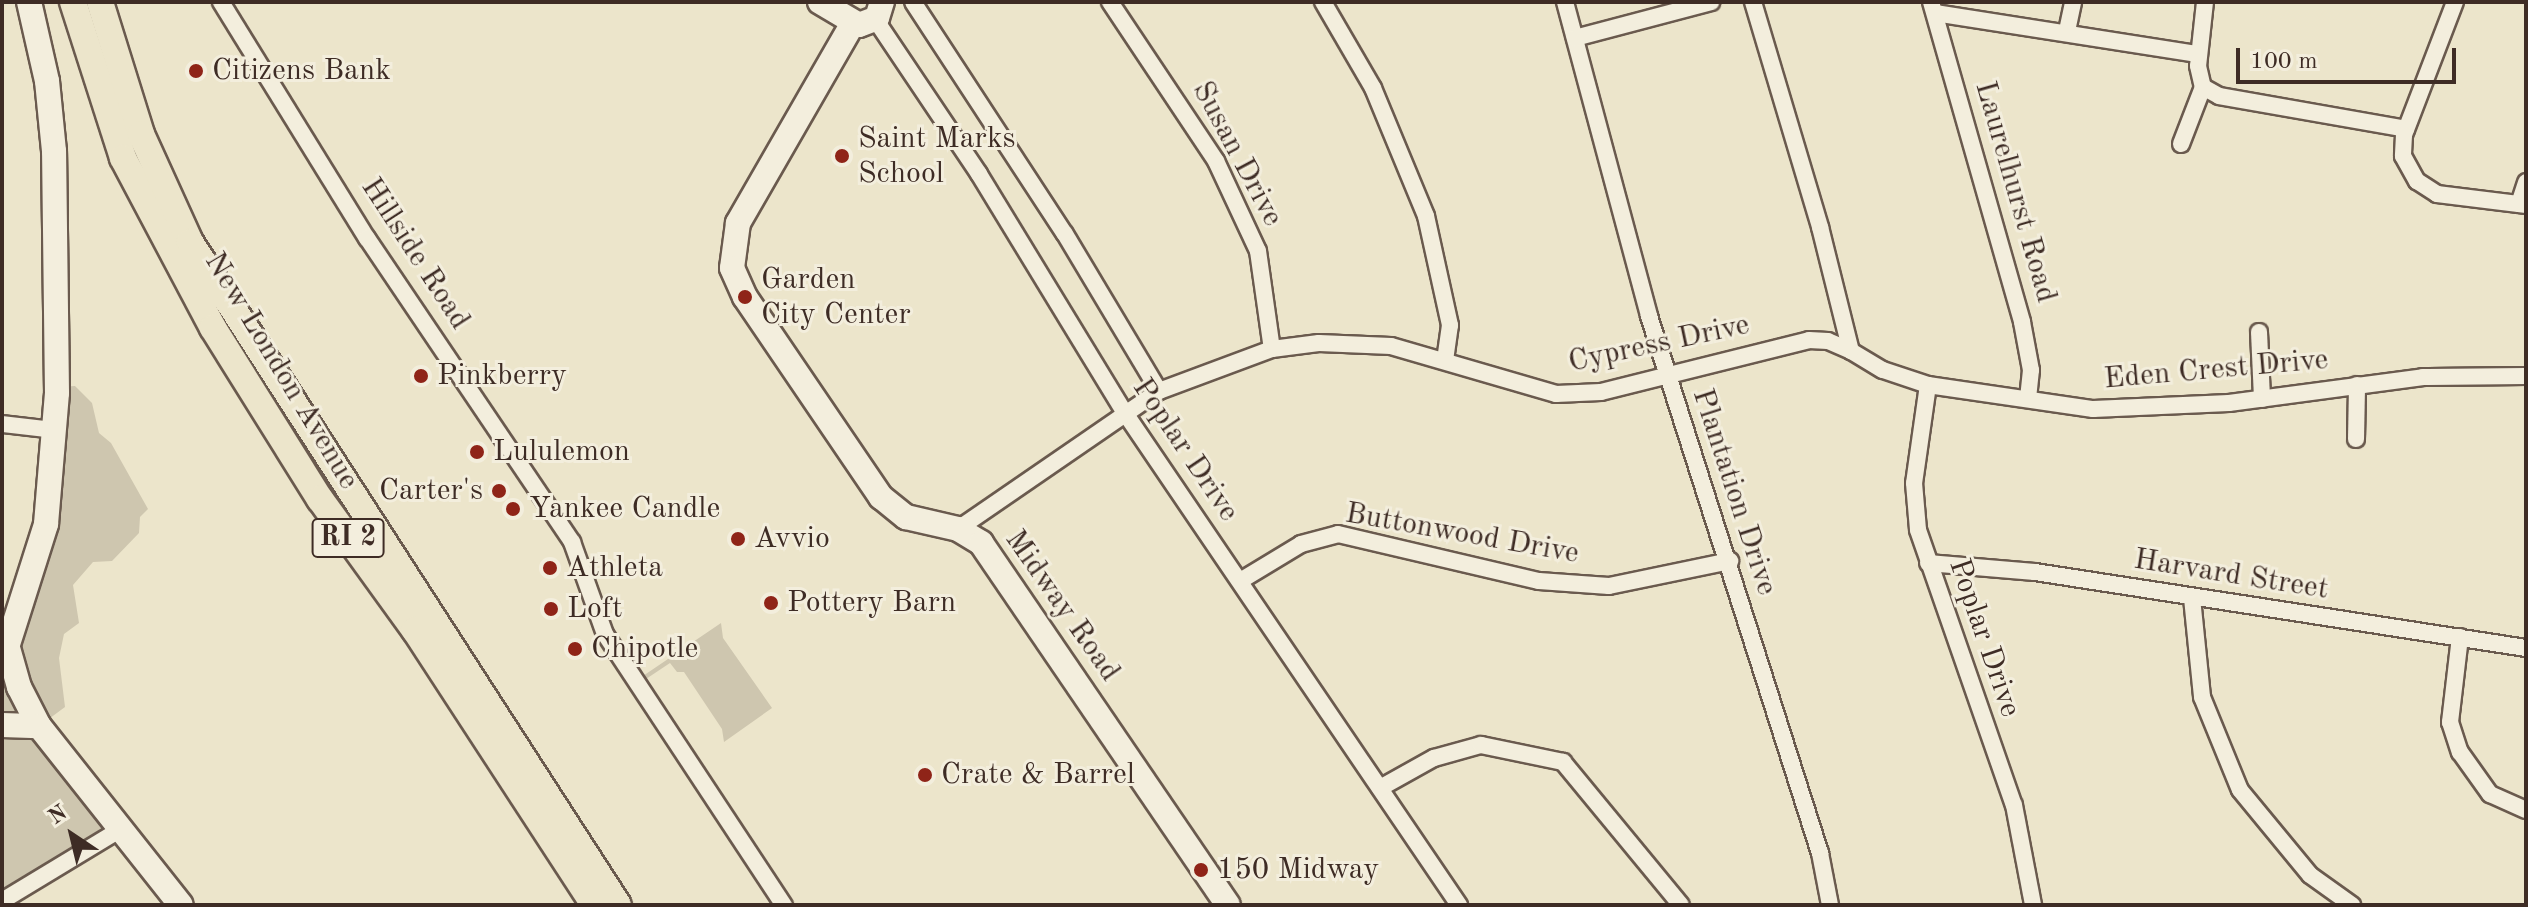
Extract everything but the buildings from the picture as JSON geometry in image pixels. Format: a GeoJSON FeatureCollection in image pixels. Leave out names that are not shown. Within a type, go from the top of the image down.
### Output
{"type":"FeatureCollection","features":[{"type":"Feature","properties":{"kind":"main road","name":"New London Avenue"},"geometry":{"type":"LineString","coordinates":[[73,2],[123,158],[213,328],[320,499],[415,630],[570,866],[611,903]]}},
{"type":"Feature","properties":{"kind":"main road","name":"New London Avenue"},"geometry":{"type":"LineString","coordinates":[[100,2],[141,134],[190,242],[611,903]]}},
{"type":"Feature","properties":{"kind":"main road"},"geometry":{"type":"LineString","coordinates":[[570,866],[584,905]]}},
{"type":"Feature","properties":{"kind":"street","name":"Hillside Road"},"geometry":{"type":"LineString","coordinates":[[221,2],[327,166],[373,246],[572,542],[605,634],[784,905]]}},
{"type":"Feature","properties":{"kind":"street"},"geometry":{"type":"LineString","coordinates":[[820,2],[859,12]]}},
{"type":"Feature","properties":{"kind":"street","name":"Poplar Drive"},"geometry":{"type":"LineString","coordinates":[[913,2],[1065,234],[1159,391]]}},
{"type":"Feature","properties":{"kind":"street","name":"Susan Drive"},"geometry":{"type":"LineString","coordinates":[[1110,2],[1216,161],[1258,251],[1272,349]]}},
{"type":"Feature","properties":{"kind":"street"},"geometry":{"type":"LineString","coordinates":[[1323,2],[1373,88],[1426,216],[1450,325],[1445,360]]}},
{"type":"Feature","properties":{"kind":"street","name":"Plantation Drive"},"geometry":{"type":"LineString","coordinates":[[1565,2],[1667,376],[1730,561],[1820,853],[1830,905]]}},
{"type":"Feature","properties":{"kind":"street"},"geometry":{"type":"LineString","coordinates":[[1575,38],[1711,2]]}},
{"type":"Feature","properties":{"kind":"street"},"geometry":{"type":"LineString","coordinates":[[1753,2],[1820,227],[1851,351]]}},
{"type":"Feature","properties":{"kind":"street"},"geometry":{"type":"LineString","coordinates":[[2067,31],[2073,2]]}},
{"type":"Feature","properties":{"kind":"street"},"geometry":{"type":"LineString","coordinates":[[2181,144],[2203,87],[2198,54],[2205,2]]}},
{"type":"Feature","properties":{"kind":"street"},"geometry":{"type":"LineString","coordinates":[[2455,2],[2406,129],[2403,156],[2420,185],[2437,194],[2522,205],[2526,182]]}},
{"type":"Feature","properties":{"kind":"street"},"geometry":{"type":"LineString","coordinates":[[30,5],[54,151],[54,430],[46,524],[5,655],[39,726],[181,905]]}},
{"type":"Feature","properties":{"kind":"street"},"geometry":{"type":"LineString","coordinates":[[1933,8],[2198,54]]}},
{"type":"Feature","properties":{"kind":"street","name":"Laurelhurst Road"},"geometry":{"type":"LineString","coordinates":[[1933,8],[2022,322],[2031,370],[2028,398]]}},
{"type":"Feature","properties":{"kind":"street","name":"Midway Road"},"geometry":{"type":"LineString","coordinates":[[859,12],[738,223],[731,248],[732,268],[745,297],[881,497],[906,517],[958,529],[981,543],[1228,905]]}},
{"type":"Feature","properties":{"kind":"street","name":"Poplar Drive"},"geometry":{"type":"LineString","coordinates":[[859,12],[979,174],[1125,413],[1459,905]]}},
{"type":"Feature","properties":{"kind":"street"},"geometry":{"type":"LineString","coordinates":[[2203,87],[2219,96],[2406,129]]}},
{"type":"Feature","properties":{"kind":"street"},"geometry":{"type":"LineString","coordinates":[[2259,332],[2262,399]]}},
{"type":"Feature","properties":{"kind":"street","name":"Cypress Drive"},"geometry":{"type":"LineString","coordinates":[[958,529],[1159,391],[1272,349],[1319,343],[1391,346],[1445,360],[1511,385],[1556,394],[1601,392],[1809,340],[1828,341],[1851,351]]}},
{"type":"Feature","properties":{"kind":"street","name":"Eden Crest Drive"},"geometry":{"type":"LineString","coordinates":[[1851,351],[1883,370],[1928,385],[2135,409],[2262,399],[2357,385],[2467,375],[2526,376]]}},
{"type":"Feature","properties":{"kind":"street","name":"Poplar Drive"},"geometry":{"type":"LineString","coordinates":[[1928,385],[1914,483],[1918,530],[2014,805],[2033,905]]}},
{"type":"Feature","properties":{"kind":"street"},"geometry":{"type":"LineString","coordinates":[[2356,439],[2357,385]]}},
{"type":"Feature","properties":{"kind":"street"},"geometry":{"type":"LineString","coordinates":[[2,424],[54,430]]}},
{"type":"Feature","properties":{"kind":"street","name":"Buttonwood Drive"},"geometry":{"type":"LineString","coordinates":[[1240,581],[1301,544],[1338,534],[1539,581],[1609,586],[1730,561]]}},
{"type":"Feature","properties":{"kind":"street","name":"Harvard Street"},"geometry":{"type":"LineString","coordinates":[[1928,563],[2035,572],[2526,648]]}},
{"type":"Feature","properties":{"kind":"street"},"geometry":{"type":"LineString","coordinates":[[2192,598],[2202,697],[2240,790],[2310,875],[2352,905]]}},
{"type":"Feature","properties":{"kind":"street"},"geometry":{"type":"LineString","coordinates":[[2460,637],[2450,722],[2460,752],[2490,794],[2526,810]]}},
{"type":"Feature","properties":{"kind":"street"},"geometry":{"type":"LineString","coordinates":[[2,725],[39,726]]}},
{"type":"Feature","properties":{"kind":"street"},"geometry":{"type":"LineString","coordinates":[[1380,788],[1434,758],[1481,745],[1563,762],[1681,905]]}},
{"type":"Feature","properties":{"kind":"street"},"geometry":{"type":"LineString","coordinates":[[2,901],[121,829]]}},
{"type":"Feature","properties":{"kind":"shaded area"},"geometry":{"type":"Polygon","coordinates":[[[75,386],[92,403],[99,433],[111,443],[148,509],[140,517],[139,533],[112,561],[93,562],[73,585],[79,623],[64,634],[59,658],[65,707],[42,724],[117,823],[2,899],[2,661],[23,606],[58,387],[75,386]]]}},
{"type":"Feature","properties":{"kind":"shaded area"},"geometry":{"type":"Polygon","coordinates":[[[721,623],[723,638],[772,708],[724,742],[722,729],[684,672],[677,672],[670,663],[643,681],[640,678],[721,623]]]}},
{"type":"Feature","properties":{"kind":"place","name":"Citizens Bank"},"geometry":{"type":"Point","coordinates":[196,71]}},
{"type":"Feature","properties":{"kind":"place","name":"Saint Marks School"},"geometry":{"type":"Point","coordinates":[842,156]}},
{"type":"Feature","properties":{"kind":"place","name":"Garden City Center"},"geometry":{"type":"Point","coordinates":[745,297]}},
{"type":"Feature","properties":{"kind":"place","name":"Pinkberry"},"geometry":{"type":"Point","coordinates":[421,376]}},
{"type":"Feature","properties":{"kind":"place","name":"Lululemon"},"geometry":{"type":"Point","coordinates":[477,452]}},
{"type":"Feature","properties":{"kind":"place","name":"Carter's"},"geometry":{"type":"Point","coordinates":[499,491]}},
{"type":"Feature","properties":{"kind":"place","name":"Yankee Candle"},"geometry":{"type":"Point","coordinates":[513,509]}},
{"type":"Feature","properties":{"kind":"place","name":"Avvio"},"geometry":{"type":"Point","coordinates":[738,539]}},
{"type":"Feature","properties":{"kind":"place","name":"Athleta"},"geometry":{"type":"Point","coordinates":[550,568]}},
{"type":"Feature","properties":{"kind":"place","name":"Pottery Barn"},"geometry":{"type":"Point","coordinates":[771,603]}},
{"type":"Feature","properties":{"kind":"place","name":"Loft"},"geometry":{"type":"Point","coordinates":[551,609]}},
{"type":"Feature","properties":{"kind":"place","name":"Chipotle"},"geometry":{"type":"Point","coordinates":[575,649]}},
{"type":"Feature","properties":{"kind":"place","name":"Crate & Barrel"},"geometry":{"type":"Point","coordinates":[925,775]}},
{"type":"Feature","properties":{"kind":"place","name":"150 Midway"},"geometry":{"type":"Point","coordinates":[1201,870]}}]}
